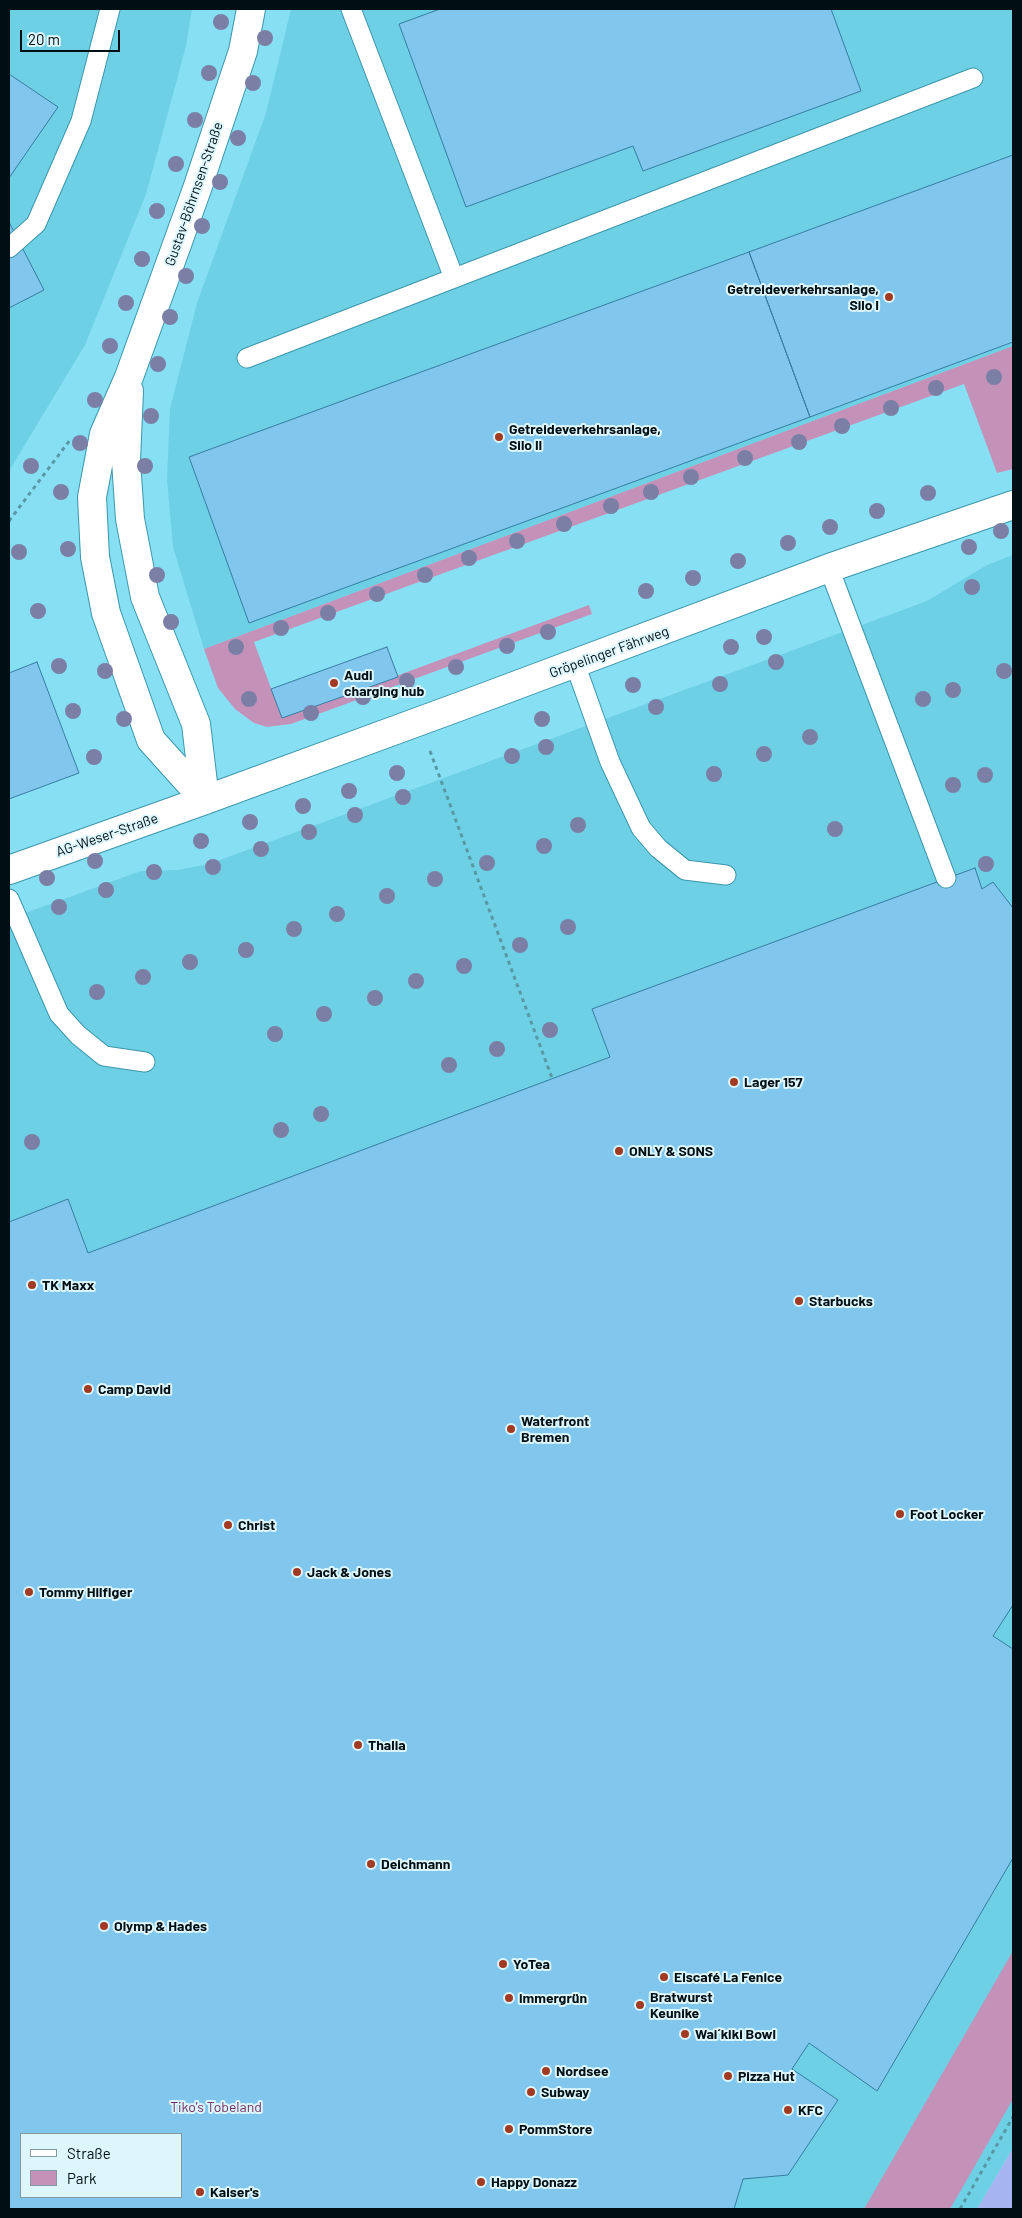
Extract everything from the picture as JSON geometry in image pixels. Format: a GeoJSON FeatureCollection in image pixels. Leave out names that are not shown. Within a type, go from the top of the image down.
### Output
{"type":"FeatureCollection","features":[{"type":"Feature","properties":{"kind":"street","name":"Gustav-Böhrnsen-Straße"},"geometry":{"type":"LineString","coordinates":[[206,800],[152,740],[106,612],[95,557],[92,497],[104,434],[129,377],[197,189],[243,51],[251,9]]}},
{"type":"Feature","properties":{"kind":"street","name":"Gustav-Böhrnsen-Straße"},"geometry":{"type":"LineString","coordinates":[[129,377],[126,462],[130,518],[145,598],[196,724],[206,800]]}},
{"type":"Feature","properties":{"kind":"street","name":"Gröpelinger Fährweg"},"geometry":{"type":"LineString","coordinates":[[206,800],[420,722],[829,568],[1013,505]]}},
{"type":"Feature","properties":{"kind":"street","name":"AG-Weser-Straße"},"geometry":{"type":"LineString","coordinates":[[9,870],[206,800]]}},
{"type":"Feature","properties":{"kind":"lane"},"geometry":{"type":"LineString","coordinates":[[9,248],[36,224],[81,121],[110,9]]}},
{"type":"Feature","properties":{"kind":"lane"},"geometry":{"type":"LineString","coordinates":[[350,9],[454,278]]}},
{"type":"Feature","properties":{"kind":"lane"},"geometry":{"type":"LineString","coordinates":[[247,358],[973,78]]}},
{"type":"Feature","properties":{"kind":"lane"},"geometry":{"type":"LineString","coordinates":[[829,568],[946,878]]}},
{"type":"Feature","properties":{"kind":"lane"},"geometry":{"type":"LineString","coordinates":[[575,664],[610,762],[641,828],[658,848],[685,870],[726,875]]}},
{"type":"Feature","properties":{"kind":"lane"},"geometry":{"type":"LineString","coordinates":[[9,899],[60,1014],[78,1035],[104,1056],[145,1062]]}},
{"type":"Feature","properties":{"kind":"path"},"geometry":{"type":"LineString","coordinates":[[9,522],[75,433]]}},
{"type":"Feature","properties":{"kind":"path"},"geometry":{"type":"LineString","coordinates":[[420,722],[552,1078]]}},
{"type":"Feature","properties":{"kind":"path"},"geometry":{"type":"LineString","coordinates":[[960,2209],[1013,2117]]}},
{"type":"Feature","properties":{"kind":"shaded area"},"geometry":{"type":"Polygon","coordinates":[[[9,9],[192,9],[186,46],[146,194],[85,345],[9,471],[9,9]]]}},
{"type":"Feature","properties":{"kind":"shaded area"},"geometry":{"type":"Polygon","coordinates":[[[291,9],[1013,9],[1013,346],[204,649],[173,547],[167,479],[170,409],[197,303],[266,113],[291,9]]]}},
{"type":"Feature","properties":{"kind":"shaded area","name":"Waterfront Bremen"},"geometry":{"type":"Polygon","coordinates":[[[1013,555],[1013,2148],[977,2209],[9,2209],[9,919],[141,871],[178,870],[209,864],[927,601],[987,565],[1013,555]]]}},
{"type":"Feature","properties":{"kind":"shaded area"},"geometry":{"type":"Polygon","coordinates":[[[1013,2148],[1013,2209],[977,2209],[1013,2148]]]}},
{"type":"Feature","properties":{"kind":"green space"},"geometry":{"type":"Polygon","coordinates":[[[1013,346],[1013,469],[997,473],[964,384],[254,642],[282,718],[589,605],[592,614],[291,724],[267,727],[254,723],[235,709],[218,688],[204,649],[1013,346]]]}},
{"type":"Feature","properties":{"kind":"green space"},"geometry":{"type":"Polygon","coordinates":[[[1013,1951],[1013,2099],[964,2185],[950,2209],[864,2209],[1013,1951]]]}},
{"type":"Feature","properties":{"kind":"building"},"geometry":{"type":"Polygon","coordinates":[[[440,9],[831,9],[861,91],[643,171],[633,146],[466,207],[399,24],[440,9]]]}},
{"type":"Feature","properties":{"kind":"building"},"geometry":{"type":"Polygon","coordinates":[[[9,74],[58,107],[9,178],[9,74]]]}},
{"type":"Feature","properties":{"kind":"building","name":"Getreideverkehrsanlage, Silo I"},"geometry":{"type":"Polygon","coordinates":[[[1013,155],[1013,342],[810,417],[749,252],[1013,155]]]}},
{"type":"Feature","properties":{"kind":"building"},"geometry":{"type":"Polygon","coordinates":[[[9,222],[44,290],[9,308],[9,222]]]}},
{"type":"Feature","properties":{"kind":"building","name":"Getreideverkehrsanlage, Silo II"},"geometry":{"type":"Polygon","coordinates":[[[749,252],[810,417],[249,623],[189,457],[749,252]]]}},
{"type":"Feature","properties":{"kind":"building","name":"Audi charging hub"},"geometry":{"type":"Polygon","coordinates":[[[387,647],[398,677],[282,718],[271,689],[387,647]]]}},
{"type":"Feature","properties":{"kind":"building"},"geometry":{"type":"Polygon","coordinates":[[[37,662],[79,773],[9,799],[9,673],[37,662]]]}},
{"type":"Feature","properties":{"kind":"building","name":"Waterfront Bremen"},"geometry":{"type":"Polygon","coordinates":[[[975,868],[982,889],[993,882],[1013,908],[1013,1605],[993,1636],[1013,1649],[1013,1858],[877,2091],[809,2043],[792,2069],[838,2100],[788,2175],[743,2179],[734,2209],[9,2209],[9,1222],[68,1199],[88,1253],[610,1057],[592,1009],[975,868]]]}},
{"type":"Feature","properties":{"kind":"place","name":"Getreideverkehrsanlage, Silo I"},"geometry":{"type":"Point","coordinates":[889,297]}},
{"type":"Feature","properties":{"kind":"place","name":"Getreideverkehrsanlage, Silo II"},"geometry":{"type":"Point","coordinates":[499,437]}},
{"type":"Feature","properties":{"kind":"place","name":"Audi charging hub"},"geometry":{"type":"Point","coordinates":[334,683]}},
{"type":"Feature","properties":{"kind":"place","name":"Lager 157"},"geometry":{"type":"Point","coordinates":[734,1082]}},
{"type":"Feature","properties":{"kind":"place","name":"ONLY & SONS"},"geometry":{"type":"Point","coordinates":[619,1151]}},
{"type":"Feature","properties":{"kind":"place","name":"TK Maxx"},"geometry":{"type":"Point","coordinates":[32,1285]}},
{"type":"Feature","properties":{"kind":"place","name":"Starbucks"},"geometry":{"type":"Point","coordinates":[799,1301]}},
{"type":"Feature","properties":{"kind":"place","name":"Camp David"},"geometry":{"type":"Point","coordinates":[88,1389]}},
{"type":"Feature","properties":{"kind":"place","name":"Waterfront Bremen"},"geometry":{"type":"Point","coordinates":[511,1429]}},
{"type":"Feature","properties":{"kind":"place","name":"Foot Locker"},"geometry":{"type":"Point","coordinates":[900,1514]}},
{"type":"Feature","properties":{"kind":"place","name":"Christ"},"geometry":{"type":"Point","coordinates":[228,1525]}},
{"type":"Feature","properties":{"kind":"place","name":"Jack & Jones"},"geometry":{"type":"Point","coordinates":[297,1572]}},
{"type":"Feature","properties":{"kind":"place","name":"Tommy Hilfiger"},"geometry":{"type":"Point","coordinates":[29,1592]}},
{"type":"Feature","properties":{"kind":"place","name":"Thalia"},"geometry":{"type":"Point","coordinates":[358,1745]}},
{"type":"Feature","properties":{"kind":"place","name":"Deichmann"},"geometry":{"type":"Point","coordinates":[371,1864]}},
{"type":"Feature","properties":{"kind":"place","name":"Olymp & Hades"},"geometry":{"type":"Point","coordinates":[104,1926]}},
{"type":"Feature","properties":{"kind":"place","name":"YoTea"},"geometry":{"type":"Point","coordinates":[503,1964]}},
{"type":"Feature","properties":{"kind":"place","name":"Eiscafé La Fenice"},"geometry":{"type":"Point","coordinates":[664,1977]}},
{"type":"Feature","properties":{"kind":"place","name":"immergrün"},"geometry":{"type":"Point","coordinates":[509,1998]}},
{"type":"Feature","properties":{"kind":"place","name":"Bratwurst Keunike"},"geometry":{"type":"Point","coordinates":[640,2005]}},
{"type":"Feature","properties":{"kind":"place","name":"Wai´kiki Bowl"},"geometry":{"type":"Point","coordinates":[685,2034]}},
{"type":"Feature","properties":{"kind":"place","name":"Nordsee"},"geometry":{"type":"Point","coordinates":[546,2071]}},
{"type":"Feature","properties":{"kind":"place","name":"Pizza Hut"},"geometry":{"type":"Point","coordinates":[728,2076]}},
{"type":"Feature","properties":{"kind":"place","name":"Subway"},"geometry":{"type":"Point","coordinates":[531,2092]}},
{"type":"Feature","properties":{"kind":"place","name":"KFC"},"geometry":{"type":"Point","coordinates":[788,2110]}},
{"type":"Feature","properties":{"kind":"place","name":"PommStore"},"geometry":{"type":"Point","coordinates":[509,2129]}},
{"type":"Feature","properties":{"kind":"place","name":"Happy Donazz"},"geometry":{"type":"Point","coordinates":[481,2182]}},
{"type":"Feature","properties":{"kind":"place","name":"Kaiser's"},"geometry":{"type":"Point","coordinates":[200,2192]}},
{"type":"Feature","properties":{"kind":"park label","name":"Tiko's Tobeland"},"geometry":{"type":"Point","coordinates":[216,2107]}}]}
